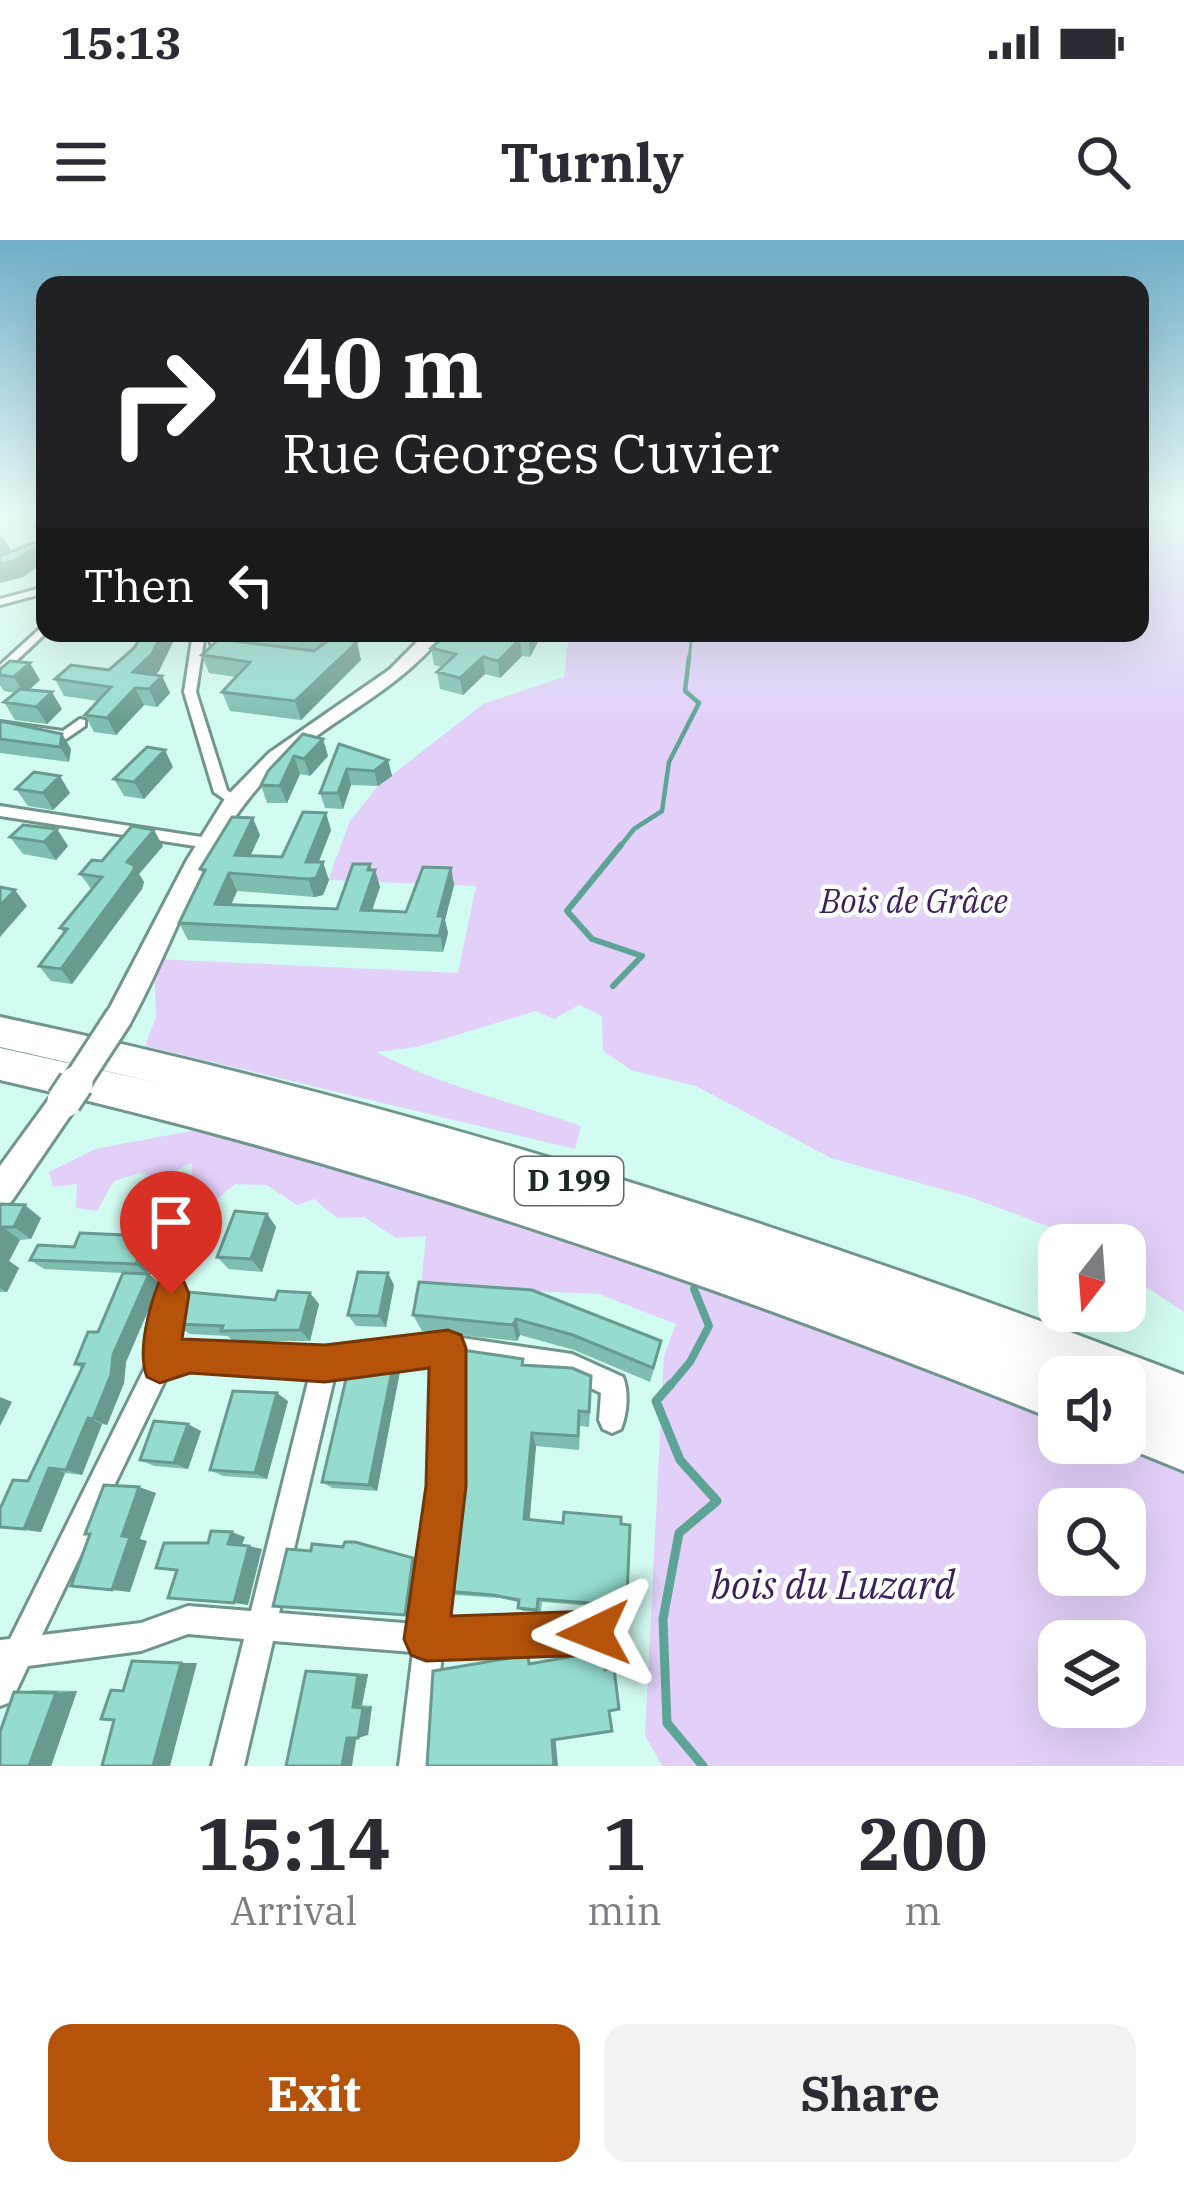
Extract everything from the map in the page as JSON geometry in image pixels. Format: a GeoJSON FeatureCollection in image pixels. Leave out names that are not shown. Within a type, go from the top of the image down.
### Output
{"type":"FeatureCollection","features":[{"type":"Feature","properties":{"kind":"highway","name":"D 199"},"geometry":{"type":"LineString","coordinates":[[0,1032],[248,1088],[465,1149],[739,1235],[1068,1356]]}},
{"type":"Feature","properties":{"kind":"highway","name":"D 199"},"geometry":{"type":"LineString","coordinates":[[0,1064],[228,1118],[488,1192],[728,1271],[1038,1388]]}},
{"type":"Feature","properties":{"kind":"highway","name":"D 199"},"geometry":{"type":"LineString","coordinates":[[1146,1385],[1184,1400]]}},
{"type":"Feature","properties":{"kind":"highway"},"geometry":{"type":"LineString","coordinates":[[1146,1430],[1184,1445]]}},
{"type":"Feature","properties":{"kind":"main road"},"geometry":{"type":"LineString","coordinates":[[0,1192],[156,956],[208,843],[233,801],[268,764],[395,674],[426,642]]}},
{"type":"Feature","properties":{"kind":"street"},"geometry":{"type":"LineString","coordinates":[[0,602],[36,592]]}},
{"type":"Feature","properties":{"kind":"street"},"geometry":{"type":"LineString","coordinates":[[0,672],[36,636]]}},
{"type":"Feature","properties":{"kind":"street"},"geometry":{"type":"LineString","coordinates":[[197,642],[192,699],[221,793],[233,801]]}},
{"type":"Feature","properties":{"kind":"street"},"geometry":{"type":"LineString","coordinates":[[216,642],[217,646],[250,651]]}},
{"type":"Feature","properties":{"kind":"street"},"geometry":{"type":"LineString","coordinates":[[0,726],[66,735],[80,723]]}},
{"type":"Feature","properties":{"kind":"street"},"geometry":{"type":"LineString","coordinates":[[0,811],[208,843]]}},
{"type":"Feature","properties":{"kind":"street"},"geometry":{"type":"LineString","coordinates":[[0,1691],[8,1654],[160,1364],[171,1294]]}},
{"type":"Feature","properties":{"kind":"street"},"geometry":{"type":"LineString","coordinates":[[160,1364],[190,1355],[325,1363],[448,1348],[572,1366],[614,1386],[612,1420]]}},
{"type":"Feature","properties":{"kind":"street"},"geometry":{"type":"LineString","coordinates":[[415,1766],[446,1486],[448,1348]]}},
{"type":"Feature","properties":{"kind":"street"},"geometry":{"type":"LineString","coordinates":[[228,1766],[325,1363]]}},
{"type":"Feature","properties":{"kind":"street"},"geometry":{"type":"LineString","coordinates":[[8,1654],[141,1637],[188,1620],[426,1639],[594,1633]]}},
{"type":"Feature","properties":{"kind":"green space","name":"Bois de Grâce"},"geometry":{"type":"Polygon","coordinates":[[[1149,581],[1184,581],[1184,1312],[1146,1287],[1146,1224],[1042,1224],[973,1198],[831,1158],[696,1086],[633,1071],[603,1051],[602,1016],[579,1005],[554,1019],[536,1011],[417,1047],[376,1052],[451,1084],[581,1126],[575,1149],[145,1046],[156,1017],[154,959],[458,973],[476,886],[328,880],[350,821],[378,786],[483,704],[564,677],[568,642],[1149,642],[1149,581]]]}},
{"type":"Feature","properties":{"kind":"green space","name":"bois du Luzard"},"geometry":{"type":"Polygon","coordinates":[[[196,1130],[265,1139],[606,1248],[1038,1408],[1038,1464],[1146,1464],[1146,1452],[1184,1467],[1184,1766],[662,1766],[645,1735],[664,1356],[676,1324],[599,1294],[421,1286],[426,1236],[396,1238],[364,1217],[337,1218],[314,1199],[297,1205],[267,1185],[235,1184],[211,1205],[191,1206],[192,1163],[159,1178],[141,1173],[114,1181],[97,1211],[76,1208],[77,1184],[53,1187],[49,1172],[95,1149],[196,1130]]]}},
{"type":"Feature","properties":{"kind":"building"},"geometry":{"type":"Polygon","coordinates":[[[138,642],[158,642],[133,672],[162,676],[149,689],[135,688],[107,718],[85,715],[111,687],[55,679],[71,665],[109,670],[138,642]]]}},
{"type":"Feature","properties":{"kind":"building"},"geometry":{"type":"Polygon","coordinates":[[[216,642],[314,651],[326,642],[357,642],[295,701],[222,692],[250,662],[202,655],[216,642]]]}},
{"type":"Feature","properties":{"kind":"building"},"geometry":{"type":"Polygon","coordinates":[[[438,642],[517,642],[498,661],[483,657],[460,678],[437,672],[456,654],[431,648],[438,642]]]}},
{"type":"Feature","properties":{"kind":"building"},"geometry":{"type":"Polygon","coordinates":[[[10,661],[30,663],[14,677],[0,675],[10,661]]]}},
{"type":"Feature","properties":{"kind":"building"},"geometry":{"type":"Polygon","coordinates":[[[20,689],[52,692],[36,707],[4,702],[20,689]]]}},
{"type":"Feature","properties":{"kind":"building"},"geometry":{"type":"Polygon","coordinates":[[[0,721],[62,734],[60,747],[0,739],[0,721]]]}},
{"type":"Feature","properties":{"kind":"building"},"geometry":{"type":"Polygon","coordinates":[[[303,734],[323,739],[304,759],[294,756],[280,786],[261,785],[268,771],[303,734]]]}},
{"type":"Feature","properties":{"kind":"building"},"geometry":{"type":"Polygon","coordinates":[[[339,744],[388,760],[374,771],[347,769],[338,793],[320,793],[339,744]]]}},
{"type":"Feature","properties":{"kind":"building"},"geometry":{"type":"Polygon","coordinates":[[[147,747],[165,750],[134,782],[114,779],[147,747]]]}},
{"type":"Feature","properties":{"kind":"building"},"geometry":{"type":"Polygon","coordinates":[[[34,772],[60,776],[43,793],[16,789],[34,772]]]}},
{"type":"Feature","properties":{"kind":"building"},"geometry":{"type":"Polygon","coordinates":[[[303,812],[326,813],[306,862],[323,862],[316,878],[229,873],[215,904],[337,909],[353,864],[370,864],[368,870],[375,870],[361,910],[406,912],[423,867],[451,868],[438,916],[444,916],[439,936],[179,923],[205,870],[200,869],[232,817],[253,818],[235,855],[282,857],[303,812]]]}},
{"type":"Feature","properties":{"kind":"building"},"geometry":{"type":"Polygon","coordinates":[[[23,825],[57,829],[44,842],[10,837],[23,825]]]}},
{"type":"Feature","properties":{"kind":"building"},"geometry":{"type":"Polygon","coordinates":[[[132,826],[154,830],[127,862],[135,866],[132,873],[61,969],[39,966],[67,929],[60,928],[102,877],[80,874],[92,860],[102,861],[132,826]]]}},
{"type":"Feature","properties":{"kind":"building"},"geometry":{"type":"Polygon","coordinates":[[[0,887],[15,890],[0,906],[0,887]]]}},
{"type":"Feature","properties":{"kind":"building"},"geometry":{"type":"Polygon","coordinates":[[[0,1204],[25,1205],[14,1227],[3,1227],[0,1232],[0,1204]]]}},
{"type":"Feature","properties":{"kind":"building"},"geometry":{"type":"Polygon","coordinates":[[[235,1211],[267,1214],[251,1259],[217,1257],[235,1211]]]}},
{"type":"Feature","properties":{"kind":"building"},"geometry":{"type":"Polygon","coordinates":[[[80,1233],[147,1236],[136,1264],[30,1260],[38,1245],[74,1247],[80,1233]]]}},
{"type":"Feature","properties":{"kind":"building"},"geometry":{"type":"Polygon","coordinates":[[[358,1272],[388,1273],[379,1316],[348,1315],[358,1272]]]}},
{"type":"Feature","properties":{"kind":"building"},"geometry":{"type":"Polygon","coordinates":[[[123,1273],[149,1274],[113,1355],[111,1375],[93,1419],[88,1418],[66,1470],[49,1468],[24,1529],[0,1527],[0,1509],[13,1480],[28,1481],[84,1364],[75,1364],[88,1332],[98,1332],[123,1273]]]}},
{"type":"Feature","properties":{"kind":"building"},"geometry":{"type":"Polygon","coordinates":[[[419,1282],[532,1290],[661,1341],[653,1368],[573,1335],[516,1319],[513,1325],[413,1315],[419,1282]]]}},
{"type":"Feature","properties":{"kind":"building"},"geometry":{"type":"Polygon","coordinates":[[[177,1291],[275,1300],[278,1291],[310,1293],[300,1330],[221,1331],[223,1326],[168,1320],[177,1291]]]}},
{"type":"Feature","properties":{"kind":"building"},"geometry":{"type":"Polygon","coordinates":[[[462,1350],[523,1359],[522,1365],[572,1368],[591,1376],[589,1412],[579,1411],[578,1436],[532,1433],[524,1519],[563,1523],[564,1512],[621,1517],[621,1524],[630,1525],[627,1596],[619,1596],[618,1605],[538,1599],[537,1610],[518,1608],[519,1600],[445,1591],[445,1559],[450,1559],[462,1471],[454,1470],[464,1392],[456,1391],[462,1350]]]}},
{"type":"Feature","properties":{"kind":"building"},"geometry":{"type":"Polygon","coordinates":[[[394,1361],[369,1485],[322,1482],[349,1366],[394,1361]]]}},
{"type":"Feature","properties":{"kind":"building"},"geometry":{"type":"Polygon","coordinates":[[[233,1391],[277,1393],[255,1473],[210,1470],[233,1391]]]}},
{"type":"Feature","properties":{"kind":"building"},"geometry":{"type":"Polygon","coordinates":[[[154,1421],[188,1424],[174,1463],[140,1460],[154,1421]]]}},
{"type":"Feature","properties":{"kind":"building"},"geometry":{"type":"Polygon","coordinates":[[[104,1485],[139,1487],[122,1536],[130,1537],[112,1590],[71,1586],[90,1534],[85,1534],[104,1485]]]}},
{"type":"Feature","properties":{"kind":"building"},"geometry":{"type":"Polygon","coordinates":[[[211,1531],[232,1532],[228,1544],[249,1546],[234,1603],[168,1598],[177,1570],[156,1568],[164,1543],[208,1543],[211,1531]]]}},
{"type":"Feature","properties":{"kind":"building"},"geometry":{"type":"Polygon","coordinates":[[[345,1542],[413,1558],[405,1615],[273,1606],[287,1549],[311,1551],[312,1544],[343,1547],[345,1542]]]}},
{"type":"Feature","properties":{"kind":"building"},"geometry":{"type":"Polygon","coordinates":[[[603,1651],[605,1670],[614,1668],[619,1709],[609,1711],[612,1731],[552,1740],[554,1766],[427,1766],[433,1671],[528,1655],[529,1664],[603,1651]]]}},
{"type":"Feature","properties":{"kind":"building"},"geometry":{"type":"Polygon","coordinates":[[[132,1661],[181,1663],[153,1766],[102,1766],[114,1720],[101,1719],[111,1690],[123,1691],[132,1661]]]}},
{"type":"Feature","properties":{"kind":"building"},"geometry":{"type":"Polygon","coordinates":[[[306,1671],[358,1675],[353,1707],[363,1708],[358,1738],[347,1738],[342,1766],[286,1766],[306,1671]]]}},
{"type":"Feature","properties":{"kind":"building"},"geometry":{"type":"Polygon","coordinates":[[[14,1692],[56,1693],[29,1766],[0,1766],[0,1732],[14,1692]]]}},
{"type":"Feature","properties":{"kind":"waterway"},"geometry":{"type":"LineString","coordinates":[[689,660],[691,642]]}},
{"type":"Feature","properties":{"kind":"waterway"},"geometry":{"type":"LineString","coordinates":[[619,848],[634,829],[662,811],[669,762],[699,703],[685,691],[689,657]]}},
{"type":"Feature","properties":{"kind":"waterway"},"geometry":{"type":"LineString","coordinates":[[613,986],[642,956],[592,939],[567,911],[621,845]]}},
{"type":"Feature","properties":{"kind":"waterway"},"geometry":{"type":"LineString","coordinates":[[669,1387],[690,1362],[709,1326],[694,1289]]}},
{"type":"Feature","properties":{"kind":"waterway"},"geometry":{"type":"LineString","coordinates":[[671,1384],[656,1401],[680,1460],[717,1501],[679,1533],[663,1619],[667,1723],[703,1766]]}},
{"type":"Feature","properties":{"kind":"route"},"geometry":{"type":"LineString","coordinates":[[171,1294],[160,1364],[190,1355],[325,1363],[448,1348],[446,1486],[426,1639],[594,1633]]}}]}
